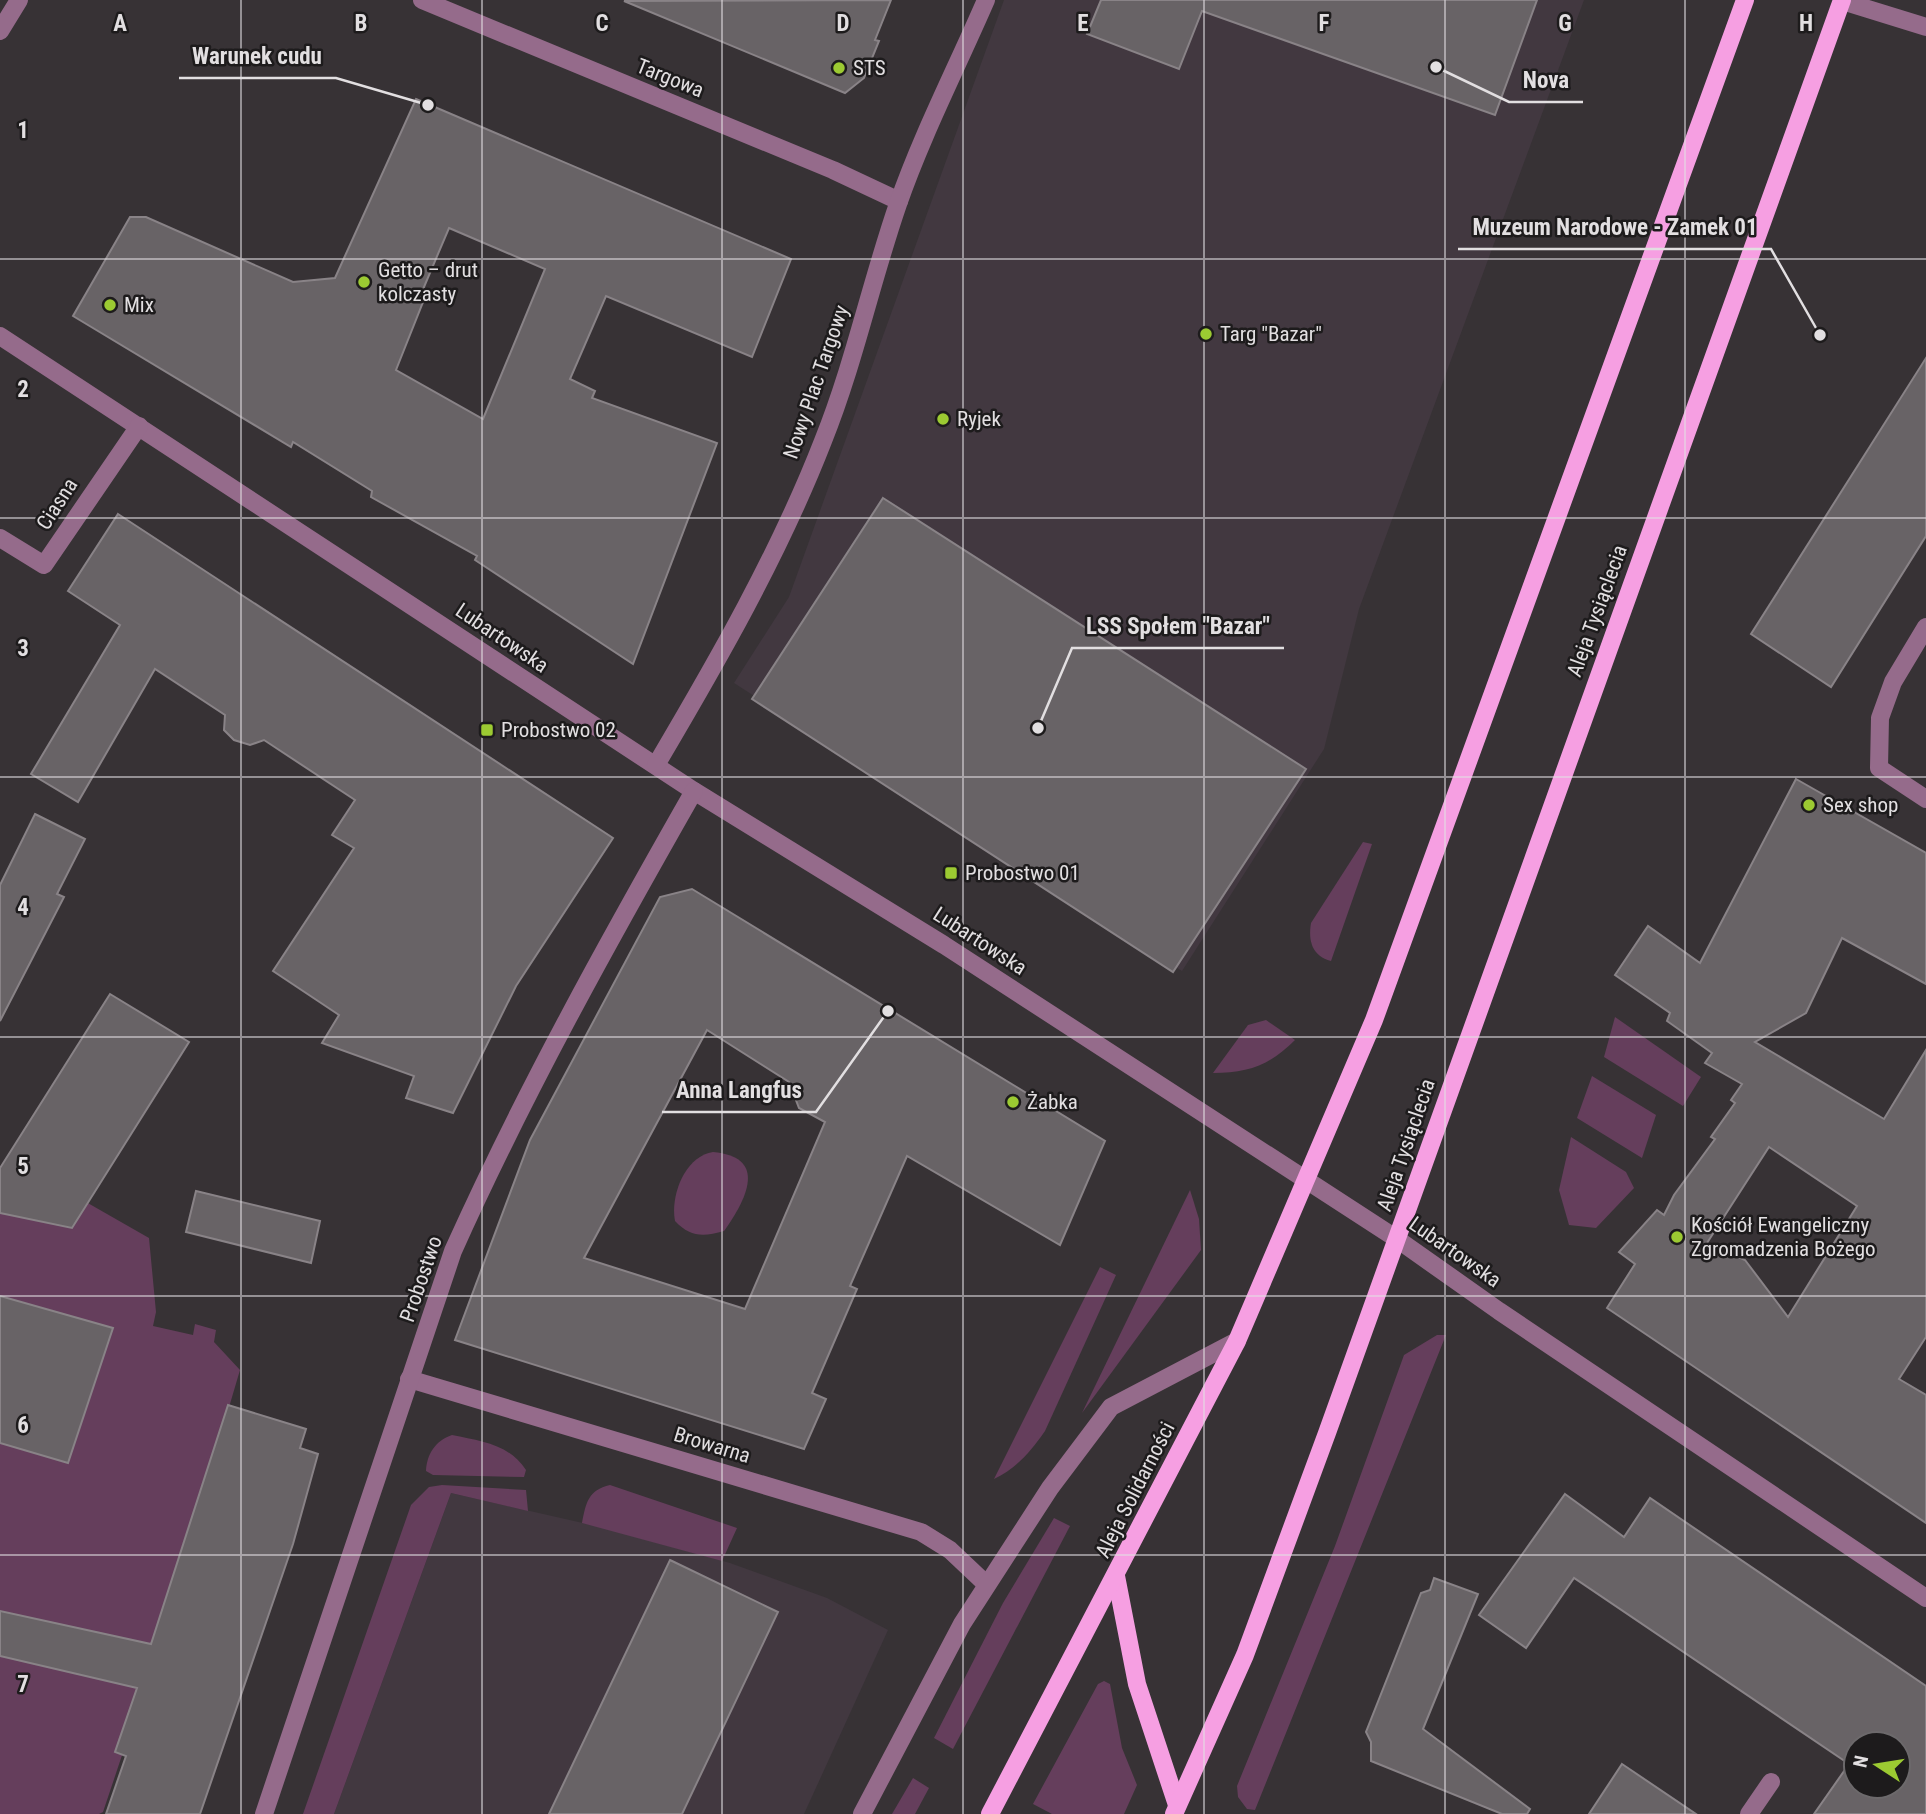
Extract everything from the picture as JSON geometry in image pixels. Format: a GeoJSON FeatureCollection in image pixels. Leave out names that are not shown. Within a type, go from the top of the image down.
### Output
{"type":"FeatureCollection","features":[{"type":"Feature","properties":{"kind":"main road"},"geometry":{"type":"LineString","coordinates":[[1306,1181],[1374,1020],[1745,0]]}},
{"type":"Feature","properties":{"kind":"main road","name":"Aleja Tysiąclecia"},"geometry":{"type":"LineString","coordinates":[[1397,1239],[1842,0]]}},
{"type":"Feature","properties":{"kind":"main road","name":"Aleja Solidarności"},"geometry":{"type":"LineString","coordinates":[[990,1814],[1237,1341],[1306,1181]]}},
{"type":"Feature","properties":{"kind":"main road"},"geometry":{"type":"LineString","coordinates":[[1180,1811],[1245,1656],[1397,1239]]}},
{"type":"Feature","properties":{"kind":"main road"},"geometry":{"type":"LineString","coordinates":[[1116,1576],[1137,1684],[1180,1811]]}},
{"type":"Feature","properties":{"kind":"street"},"geometry":{"type":"LineString","coordinates":[[0,31],[19,0]]}},
{"type":"Feature","properties":{"kind":"street","name":"Targowa"},"geometry":{"type":"LineString","coordinates":[[422,0],[820,165],[899,201]]}},
{"type":"Feature","properties":{"kind":"street","name":"Nowy Plac Targowy"},"geometry":{"type":"LineString","coordinates":[[656,765],[749,601],[806,482],[854,352],[899,201],[986,0]]}},
{"type":"Feature","properties":{"kind":"street"},"geometry":{"type":"LineString","coordinates":[[1842,0],[1926,27]]}},
{"type":"Feature","properties":{"kind":"street","name":"Lubartowska"},"geometry":{"type":"LineString","coordinates":[[0,337],[694,792],[944,945],[1397,1239],[1926,1598]]}},
{"type":"Feature","properties":{"kind":"street","name":"Ciasna"},"geometry":{"type":"LineString","coordinates":[[0,538],[44,565],[139,426]]}},
{"type":"Feature","properties":{"kind":"street"},"geometry":{"type":"LineString","coordinates":[[1926,627],[1893,682],[1880,718],[1879,768],[1926,799]]}},
{"type":"Feature","properties":{"kind":"street","name":"Probostwo"},"geometry":{"type":"LineString","coordinates":[[264,1814],[453,1251],[480,1191],[574,1006],[694,792]]}},
{"type":"Feature","properties":{"kind":"street"},"geometry":{"type":"LineString","coordinates":[[862,1814],[962,1623],[1050,1488],[1111,1407],[1237,1341]]}},
{"type":"Feature","properties":{"kind":"street","name":"Browarna"},"geometry":{"type":"LineString","coordinates":[[409,1379],[921,1532],[950,1550],[986,1584]]}},
{"type":"Feature","properties":{"kind":"street"},"geometry":{"type":"LineString","coordinates":[[1749,1814],[1771,1782]]}},
{"type":"Feature","properties":{"kind":"shaded area"},"geometry":{"type":"Polygon","coordinates":[[[1004,0],[1584,0],[1359,609],[1324,749],[1182,971],[734,683],[789,597],[1004,0]]]}},
{"type":"Feature","properties":{"kind":"shaded area"},"geometry":{"type":"Polygon","coordinates":[[[1363,842],[1372,844],[1331,961],[1319,955],[1313,947],[1311,923],[1363,842]]]}},
{"type":"Feature","properties":{"kind":"shaded area"},"geometry":{"type":"Polygon","coordinates":[[[1615,1017],[1701,1077],[1683,1106],[1604,1057],[1615,1017]]]}},
{"type":"Feature","properties":{"kind":"shaded area"},"geometry":{"type":"Polygon","coordinates":[[[1266,1020],[1295,1040],[1277,1056],[1258,1066],[1213,1073],[1248,1025],[1266,1020]]]}},
{"type":"Feature","properties":{"kind":"shaded area"},"geometry":{"type":"Polygon","coordinates":[[[1592,1076],[1656,1115],[1642,1158],[1577,1118],[1592,1076]]]}},
{"type":"Feature","properties":{"kind":"shaded area"},"geometry":{"type":"Polygon","coordinates":[[[1571,1137],[1626,1172],[1634,1188],[1596,1228],[1569,1225],[1559,1190],[1571,1137]]]}},
{"type":"Feature","properties":{"kind":"shaded area"},"geometry":{"type":"Polygon","coordinates":[[[713,1152],[741,1162],[747,1171],[745,1194],[724,1231],[710,1234],[692,1233],[675,1221],[677,1189],[687,1169],[703,1155],[713,1152]]]}},
{"type":"Feature","properties":{"kind":"shaded area"},"geometry":{"type":"Polygon","coordinates":[[[0,1181],[86,1202],[149,1238],[156,1312],[153,1326],[193,1335],[195,1324],[216,1330],[214,1342],[240,1370],[157,1651],[103,1812],[99,1814],[0,1814],[0,1181]]]}},
{"type":"Feature","properties":{"kind":"shaded area"},"geometry":{"type":"Polygon","coordinates":[[[1190,1190],[1199,1219],[1201,1250],[1082,1413],[1190,1190]]]}},
{"type":"Feature","properties":{"kind":"shaded area"},"geometry":{"type":"Polygon","coordinates":[[[1100,1267],[1116,1275],[1045,1431],[1023,1458],[994,1479],[1100,1267]]]}},
{"type":"Feature","properties":{"kind":"shaded area"},"geometry":{"type":"Polygon","coordinates":[[[1437,1335],[1446,1335],[1255,1810],[1247,1809],[1238,1797],[1237,1786],[1335,1546],[1404,1355],[1437,1335]]]}},
{"type":"Feature","properties":{"kind":"shaded area"},"geometry":{"type":"Polygon","coordinates":[[[452,1435],[503,1449],[526,1470],[524,1477],[433,1475],[426,1471],[433,1449],[452,1435]]]}},
{"type":"Feature","properties":{"kind":"shaded area"},"geometry":{"type":"Polygon","coordinates":[[[442,1485],[526,1490],[528,1511],[451,1493],[334,1814],[303,1814],[411,1505],[429,1487],[442,1485]]]}},
{"type":"Feature","properties":{"kind":"shaded area"},"geometry":{"type":"Polygon","coordinates":[[[610,1485],[737,1528],[722,1561],[582,1523],[589,1498],[597,1490],[610,1485]]]}},
{"type":"Feature","properties":{"kind":"shaded area"},"geometry":{"type":"Polygon","coordinates":[[[451,1493],[596,1526],[730,1563],[827,1598],[888,1630],[804,1814],[334,1814],[451,1493]]]}},
{"type":"Feature","properties":{"kind":"shaded area"},"geometry":{"type":"Polygon","coordinates":[[[1054,1518],[1070,1526],[953,1749],[934,1738],[1003,1603],[1054,1518]]]}},
{"type":"Feature","properties":{"kind":"shaded area"},"geometry":{"type":"Polygon","coordinates":[[[1104,1681],[1110,1684],[1122,1748],[1137,1785],[1124,1814],[1052,1814],[1033,1804],[1098,1684],[1104,1681]]]}},
{"type":"Feature","properties":{"kind":"shaded area"},"geometry":{"type":"Polygon","coordinates":[[[913,1778],[929,1788],[915,1814],[892,1814],[913,1778]]]}},
{"type":"Feature","properties":{"kind":"building"},"geometry":{"type":"Polygon","coordinates":[[[891,0],[864,78],[845,93],[624,1],[891,0]]]}},
{"type":"Feature","properties":{"kind":"building"},"geometry":{"type":"Polygon","coordinates":[[[1101,0],[1537,0],[1495,115],[1202,11],[1179,69],[1087,34],[1101,0]]]}},
{"type":"Feature","properties":{"kind":"building"},"geometry":{"type":"Polygon","coordinates":[[[416,99],[791,259],[752,357],[606,296],[570,379],[595,391],[592,398],[717,443],[633,664],[475,560],[477,556],[371,497],[372,491],[293,442],[291,447],[73,316],[130,217],[146,217],[293,282],[335,278],[416,99]],[[449,228],[424,287],[425,297],[396,370],[483,419],[545,269],[449,228]]]}},
{"type":"Feature","properties":{"kind":"building"},"geometry":{"type":"Polygon","coordinates":[[[1926,358],[1926,536],[1831,687],[1751,634],[1926,358]]]}},
{"type":"Feature","properties":{"kind":"building"},"geometry":{"type":"Polygon","coordinates":[[[883,498],[1306,769],[1173,972],[752,699],[883,498]]]}},
{"type":"Feature","properties":{"kind":"building"},"geometry":{"type":"Polygon","coordinates":[[[118,514],[613,838],[516,986],[453,1113],[406,1098],[414,1076],[322,1043],[339,1015],[273,971],[354,848],[332,835],[355,800],[264,740],[250,745],[234,740],[224,730],[225,715],[155,669],[78,802],[31,774],[120,625],[68,591],[118,514]]]}},
{"type":"Feature","properties":{"kind":"building"},"geometry":{"type":"Polygon","coordinates":[[[1796,779],[1926,853],[1926,984],[1842,938],[1806,1013],[1755,1042],[1884,1119],[1926,1050],[1926,1337],[1899,1379],[1926,1395],[1926,1523],[1607,1308],[1635,1264],[1619,1252],[1657,1210],[1664,1215],[1674,1195],[1715,1139],[1711,1137],[1735,1103],[1731,1100],[1742,1084],[1705,1063],[1712,1053],[1667,1021],[1670,1013],[1615,975],[1648,926],[1700,963],[1796,779]],[[1769,1147],[1707,1243],[1745,1260],[1788,1317],[1857,1206],[1769,1147]]]}},
{"type":"Feature","properties":{"kind":"building"},"geometry":{"type":"Polygon","coordinates":[[[35,814],[85,839],[57,894],[64,897],[0,1021],[0,885],[35,814]]]}},
{"type":"Feature","properties":{"kind":"building"},"geometry":{"type":"Polygon","coordinates":[[[692,889],[1105,1141],[1060,1245],[907,1156],[850,1286],[857,1289],[812,1393],[826,1399],[804,1449],[455,1340],[530,1140],[660,897],[692,889]],[[707,1030],[584,1258],[745,1309],[825,1122],[799,1108],[789,1082],[707,1030]]]}},
{"type":"Feature","properties":{"kind":"building"},"geometry":{"type":"Polygon","coordinates":[[[110,994],[189,1042],[72,1228],[0,1213],[0,1168],[110,994]]]}},
{"type":"Feature","properties":{"kind":"building"},"geometry":{"type":"Polygon","coordinates":[[[196,1191],[320,1221],[311,1263],[186,1232],[196,1191]]]}},
{"type":"Feature","properties":{"kind":"building"},"geometry":{"type":"Polygon","coordinates":[[[0,1296],[113,1328],[68,1463],[0,1443],[0,1296]]]}},
{"type":"Feature","properties":{"kind":"building"},"geometry":{"type":"Polygon","coordinates":[[[228,1405],[306,1429],[300,1448],[318,1454],[293,1544],[200,1814],[106,1814],[126,1756],[115,1752],[137,1688],[0,1656],[0,1611],[151,1644],[228,1405]]]}},
{"type":"Feature","properties":{"kind":"building"},"geometry":{"type":"Polygon","coordinates":[[[1565,1494],[1624,1537],[1650,1498],[1926,1686],[1926,1814],[1814,1814],[1842,1774],[1842,1800],[1912,1800],[1912,1730],[1842,1730],[1842,1759],[1574,1578],[1526,1648],[1479,1615],[1565,1494]]]}},
{"type":"Feature","properties":{"kind":"building"},"geometry":{"type":"Polygon","coordinates":[[[670,1560],[778,1612],[682,1814],[549,1814],[670,1560]]]}},
{"type":"Feature","properties":{"kind":"building"},"geometry":{"type":"Polygon","coordinates":[[[1434,1578],[1478,1594],[1423,1729],[1530,1809],[1527,1814],[1502,1814],[1371,1761],[1371,1742],[1366,1732],[1421,1593],[1430,1590],[1434,1578]]]}},
{"type":"Feature","properties":{"kind":"building"},"geometry":{"type":"Polygon","coordinates":[[[1622,1764],[1696,1814],[1589,1814],[1622,1764]]]}},
{"type":"Feature","properties":{"kind":"place","name":"Nova"},"geometry":{"type":"Point","coordinates":[1436,67]}},
{"type":"Feature","properties":{"kind":"place","name":"STS"},"geometry":{"type":"Point","coordinates":[839,68]}},
{"type":"Feature","properties":{"kind":"place","name":"Warunek cudu"},"geometry":{"type":"Point","coordinates":[428,105]}},
{"type":"Feature","properties":{"kind":"place","name":"Getto – drut kolczasty"},"geometry":{"type":"Point","coordinates":[364,282]}},
{"type":"Feature","properties":{"kind":"place","name":"Mix"},"geometry":{"type":"Point","coordinates":[110,305]}},
{"type":"Feature","properties":{"kind":"place","name":"Targ \"Bazar\""},"geometry":{"type":"Point","coordinates":[1206,334]}},
{"type":"Feature","properties":{"kind":"place","name":"Muzeum Narodowe - Zamek 01"},"geometry":{"type":"Point","coordinates":[1820,335]}},
{"type":"Feature","properties":{"kind":"place","name":"Ryjek"},"geometry":{"type":"Point","coordinates":[943,419]}},
{"type":"Feature","properties":{"kind":"place","name":"LSS Społem \"Bazar\""},"geometry":{"type":"Point","coordinates":[1038,728]}},
{"type":"Feature","properties":{"kind":"place","name":"Probostwo 02"},"geometry":{"type":"Point","coordinates":[487,730]}},
{"type":"Feature","properties":{"kind":"place","name":"Sex shop"},"geometry":{"type":"Point","coordinates":[1809,805]}},
{"type":"Feature","properties":{"kind":"place","name":"Probostwo 01"},"geometry":{"type":"Point","coordinates":[951,873]}},
{"type":"Feature","properties":{"kind":"place","name":"Anna Langfus"},"geometry":{"type":"Point","coordinates":[888,1011]}},
{"type":"Feature","properties":{"kind":"place","name":"Żabka"},"geometry":{"type":"Point","coordinates":[1013,1102]}},
{"type":"Feature","properties":{"kind":"place","name":"Kościół Ewangeliczny Zgromadzenia Bożego"},"geometry":{"type":"Point","coordinates":[1677,1237]}}]}
